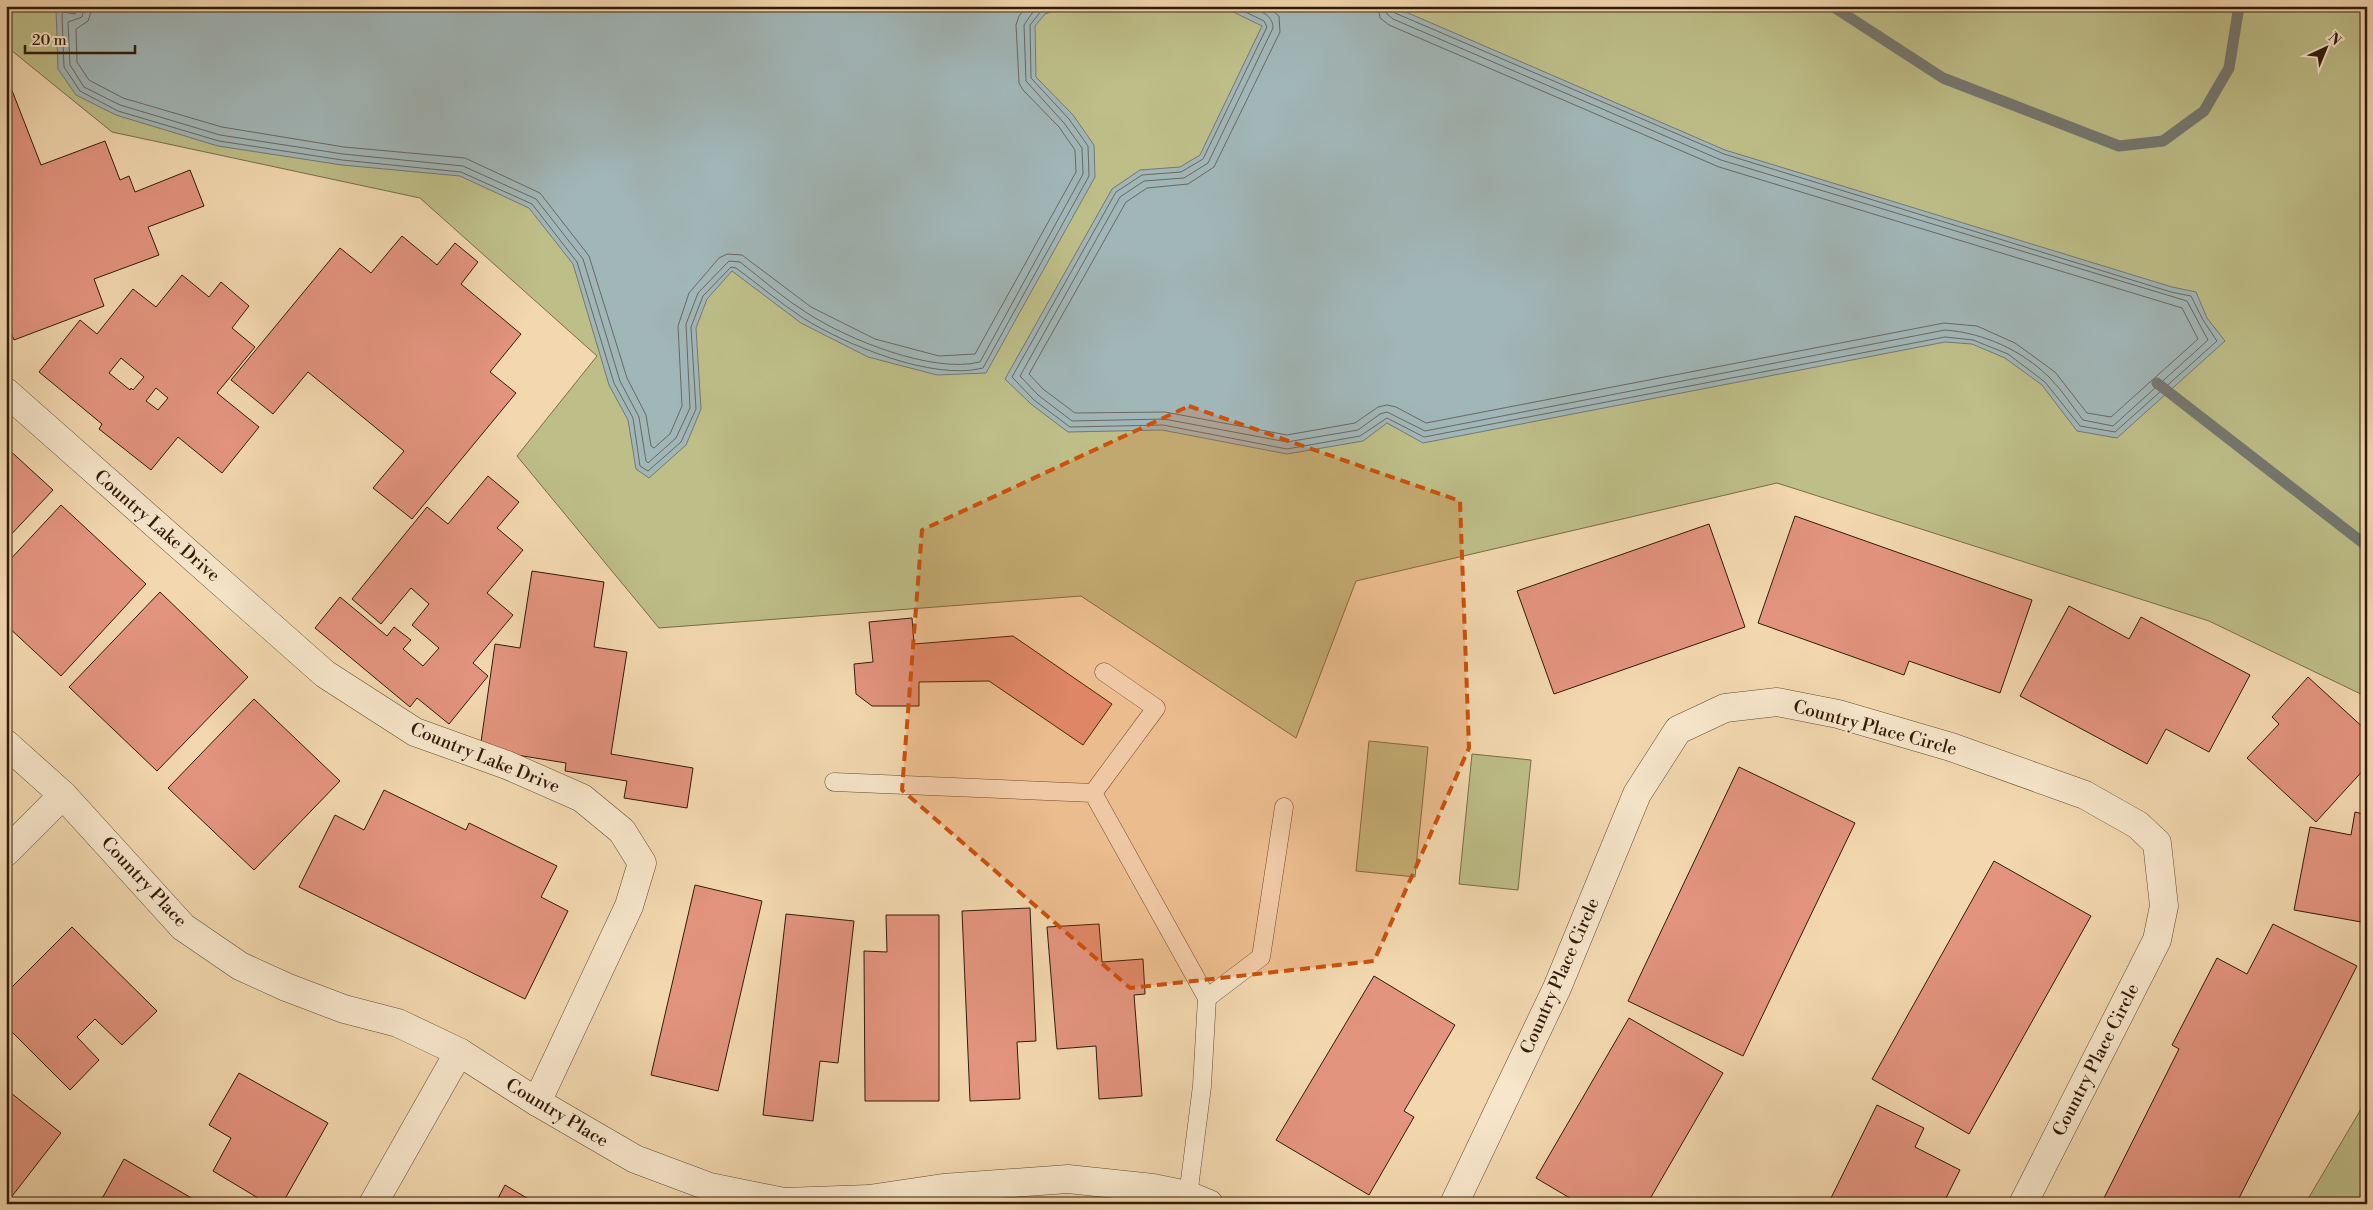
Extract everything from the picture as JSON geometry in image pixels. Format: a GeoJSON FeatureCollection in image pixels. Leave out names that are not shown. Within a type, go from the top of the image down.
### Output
{"type":"FeatureCollection","features":[{"type":"Feature","properties":{"kind":"street","name":"Country Lake Drive"},"geometry":{"type":"LineString","coordinates":[[6,392],[325,674],[415,732],[507,765],[582,798],[622,831],[642,863],[629,906],[537,1102]]}},
{"type":"Feature","properties":{"kind":"street","name":"Country Place Circle"},"geometry":{"type":"LineString","coordinates":[[1454,1204],[1557,988],[1637,794],[1678,730],[1725,708],[1777,702],[1838,714],[1951,747],[2085,795],[2138,825],[2157,843],[2164,906],[2157,940],[2023,1204]]}},
{"type":"Feature","properties":{"kind":"street","name":"Country Place"},"geometry":{"type":"LineString","coordinates":[[6,744],[63,795],[183,926],[240,966],[286,987],[344,1009],[398,1023],[459,1052],[537,1102],[635,1159],[710,1187],[784,1202],[940,1196],[1068,1179],[1153,1188],[1194,1201]]}},
{"type":"Feature","properties":{"kind":"street"},"geometry":{"type":"LineString","coordinates":[[6,852],[63,795]]}},
{"type":"Feature","properties":{"kind":"street"},"geometry":{"type":"LineString","coordinates":[[374,1204],[459,1052]]}},
{"type":"Feature","properties":{"kind":"lane"},"geometry":{"type":"LineString","coordinates":[[1093,793],[1156,708],[1104,672]]}},
{"type":"Feature","properties":{"kind":"lane"},"geometry":{"type":"LineString","coordinates":[[834,782],[1093,793]]}},
{"type":"Feature","properties":{"kind":"lane"},"geometry":{"type":"LineString","coordinates":[[1093,793],[1207,998],[1194,1201]]}},
{"type":"Feature","properties":{"kind":"lane"},"geometry":{"type":"LineString","coordinates":[[1207,998],[1260,957],[1284,807]]}},
{"type":"Feature","properties":{"kind":"highlighted area"},"geometry":{"type":"Polygon","coordinates":[[[1189,406],[1460,501],[1469,748],[1374,961],[1130,988],[902,790],[922,530],[1189,406]]]}},
{"type":"Feature","properties":{"kind":"green space"},"geometry":{"type":"Polygon","coordinates":[[[6,6],[2367,6],[2367,697],[2209,621],[1777,483],[1356,581],[1296,738],[1081,596],[659,628],[517,456],[597,356],[420,198],[112,132],[6,46],[6,6]]]}},
{"type":"Feature","properties":{"kind":"green space"},"geometry":{"type":"Polygon","coordinates":[[[1369,741],[1428,747],[1415,877],[1356,871],[1369,741]]]}},
{"type":"Feature","properties":{"kind":"green space"},"geometry":{"type":"Polygon","coordinates":[[[1472,754],[1531,760],[1518,890],[1459,884],[1472,754]]]}},
{"type":"Feature","properties":{"kind":"green space"},"geometry":{"type":"Polygon","coordinates":[[[2367,1099],[2367,1204],[2305,1204],[2367,1099]]]}},
{"type":"Feature","properties":{"kind":"water"},"geometry":{"type":"Polygon","coordinates":[[[75,6],[1069,6],[1045,14],[1035,26],[1036,77],[1073,115],[1094,145],[1095,177],[986,373],[937,375],[868,357],[801,323],[732,271],[707,299],[696,328],[701,409],[686,445],[649,478],[636,469],[628,420],[609,385],[573,264],[529,208],[460,176],[342,165],[218,146],[116,115],[76,95],[58,69],[56,8],[73,9],[75,6]]]}},
{"type":"Feature","properties":{"kind":"water"},"geometry":{"type":"Polygon","coordinates":[[[1221,6],[1392,6],[1725,150],[2172,287],[2196,292],[2207,318],[2225,341],[2117,438],[2077,431],[2042,385],[2005,358],[1972,344],[1945,342],[1423,443],[1387,423],[1363,441],[1287,454],[1162,430],[1068,432],[1031,404],[1005,379],[1112,189],[1140,170],[1180,167],[1200,155],[1262,26],[1221,6]]]}},
{"type":"Feature","properties":{"kind":"building"},"geometry":{"type":"Polygon","coordinates":[[[6,75],[41,165],[105,141],[120,180],[129,176],[135,192],[190,170],[204,206],[148,227],[159,255],[94,279],[104,306],[14,340],[6,321],[6,75]]]}},
{"type":"Feature","properties":{"kind":"building"},"geometry":{"type":"Polygon","coordinates":[[[402,236],[437,265],[455,243],[478,262],[461,284],[521,334],[490,372],[516,393],[412,519],[373,488],[404,451],[308,372],[273,414],[231,380],[340,248],[371,273],[402,236]]]}},
{"type":"Feature","properties":{"kind":"building"},"geometry":{"type":"Polygon","coordinates":[[[182,275],[209,297],[221,282],[249,306],[232,328],[255,347],[217,393],[259,427],[222,473],[178,437],[151,470],[99,429],[102,424],[39,372],[80,320],[97,334],[133,289],[156,307],[182,275]],[[121,358],[109,373],[130,390],[131,388],[133,390],[144,377],[121,358]],[[156,388],[146,401],[158,410],[168,398],[156,388]]]}},
{"type":"Feature","properties":{"kind":"building"},"geometry":{"type":"Polygon","coordinates":[[[6,447],[53,490],[6,540],[6,447]]]}},
{"type":"Feature","properties":{"kind":"building"},"geometry":{"type":"Polygon","coordinates":[[[488,476],[519,502],[497,528],[523,550],[487,593],[513,615],[473,663],[488,676],[449,724],[417,698],[410,707],[315,628],[340,597],[387,636],[394,627],[411,640],[403,649],[423,666],[439,648],[412,625],[429,604],[411,588],[381,624],[352,599],[427,507],[448,524],[488,476]]]}},
{"type":"Feature","properties":{"kind":"building"},"geometry":{"type":"Polygon","coordinates":[[[61,505],[146,584],[61,676],[6,625],[6,564],[61,505]]]}},
{"type":"Feature","properties":{"kind":"building"},"geometry":{"type":"Polygon","coordinates":[[[1795,516],[2032,600],[2000,693],[1909,661],[1904,675],[1758,623],[1795,516]]]}},
{"type":"Feature","properties":{"kind":"building"},"geometry":{"type":"Polygon","coordinates":[[[1709,524],[1745,627],[1554,694],[1517,591],[1709,524]]]}},
{"type":"Feature","properties":{"kind":"building"},"geometry":{"type":"Polygon","coordinates":[[[532,571],[604,582],[594,647],[627,652],[611,754],[693,768],[687,808],[624,798],[627,781],[565,771],[566,763],[480,749],[495,644],[520,648],[532,571]]]}},
{"type":"Feature","properties":{"kind":"building"},"geometry":{"type":"Polygon","coordinates":[[[160,592],[248,677],[157,771],[69,687],[160,592]]]}},
{"type":"Feature","properties":{"kind":"building"},"geometry":{"type":"Polygon","coordinates":[[[2069,606],[2129,639],[2141,617],[2250,675],[2209,752],[2166,729],[2147,764],[2020,696],[2069,606]]]}},
{"type":"Feature","properties":{"kind":"building"},"geometry":{"type":"Polygon","coordinates":[[[912,618],[914,644],[1013,636],[1112,704],[1083,745],[989,681],[919,682],[919,706],[872,706],[856,694],[854,664],[873,662],[869,622],[912,618]]]}},
{"type":"Feature","properties":{"kind":"building"},"geometry":{"type":"Polygon","coordinates":[[[2308,677],[2367,731],[2367,766],[2316,822],[2247,758],[2279,724],[2272,717],[2308,677]]]}},
{"type":"Feature","properties":{"kind":"building"},"geometry":{"type":"Polygon","coordinates":[[[254,699],[340,781],[254,870],[168,788],[254,699]]]}},
{"type":"Feature","properties":{"kind":"building"},"geometry":{"type":"Polygon","coordinates":[[[1739,767],[1855,823],[1743,1056],[1628,1001],[1739,767]]]}},
{"type":"Feature","properties":{"kind":"building"},"geometry":{"type":"Polygon","coordinates":[[[384,790],[466,830],[469,823],[557,866],[541,897],[568,911],[525,999],[299,887],[335,815],[364,830],[384,790]]]}},
{"type":"Feature","properties":{"kind":"building"},"geometry":{"type":"Polygon","coordinates":[[[2355,812],[2367,815],[2367,923],[2294,910],[2310,827],[2351,835],[2355,812]]]}},
{"type":"Feature","properties":{"kind":"building"},"geometry":{"type":"Polygon","coordinates":[[[1994,861],[2091,916],[1969,1134],[1872,1079],[1994,861]]]}},
{"type":"Feature","properties":{"kind":"building"},"geometry":{"type":"Polygon","coordinates":[[[695,885],[762,901],[718,1091],[651,1075],[695,885]]]}},
{"type":"Feature","properties":{"kind":"building"},"geometry":{"type":"Polygon","coordinates":[[[1030,908],[1036,1041],[1017,1042],[1020,1099],[970,1101],[962,911],[1030,908]]]}},
{"type":"Feature","properties":{"kind":"building"},"geometry":{"type":"Polygon","coordinates":[[[786,914],[854,921],[838,1063],[820,1061],[813,1121],[763,1115],[786,914]]]}},
{"type":"Feature","properties":{"kind":"building"},"geometry":{"type":"Polygon","coordinates":[[[886,915],[939,915],[939,1101],[865,1101],[864,951],[887,952],[886,915]]]}},
{"type":"Feature","properties":{"kind":"building"},"geometry":{"type":"Polygon","coordinates":[[[1099,924],[1102,962],[1143,959],[1145,994],[1134,995],[1142,1096],[1099,1099],[1096,1046],[1057,1049],[1047,927],[1099,924]]]}},
{"type":"Feature","properties":{"kind":"building"},"geometry":{"type":"Polygon","coordinates":[[[2273,924],[2357,966],[2236,1204],[2101,1204],[2179,1049],[2172,1045],[2217,958],[2247,974],[2273,924]]]}},
{"type":"Feature","properties":{"kind":"building"},"geometry":{"type":"Polygon","coordinates":[[[72,927],[157,1011],[122,1045],[95,1019],[77,1037],[99,1060],[70,1090],[6,1026],[6,993],[72,927]]]}},
{"type":"Feature","properties":{"kind":"building"},"geometry":{"type":"Polygon","coordinates":[[[1374,976],[1455,1025],[1404,1111],[1414,1117],[1369,1195],[1276,1140],[1374,976]]]}},
{"type":"Feature","properties":{"kind":"building"},"geometry":{"type":"Polygon","coordinates":[[[1629,1018],[1723,1073],[1647,1204],[1580,1204],[1536,1178],[1629,1018]]]}},
{"type":"Feature","properties":{"kind":"building"},"geometry":{"type":"Polygon","coordinates":[[[239,1073],[328,1123],[282,1204],[268,1204],[213,1171],[231,1138],[209,1125],[239,1073]]]}},
{"type":"Feature","properties":{"kind":"building"},"geometry":{"type":"Polygon","coordinates":[[[6,1089],[61,1133],[6,1204],[6,1089]]]}},
{"type":"Feature","properties":{"kind":"building"},"geometry":{"type":"Polygon","coordinates":[[[1877,1105],[1924,1128],[1915,1147],[1960,1170],[1943,1204],[1828,1204],[1877,1105]]]}},
{"type":"Feature","properties":{"kind":"building"},"geometry":{"type":"Polygon","coordinates":[[[124,1159],[202,1204],[99,1204],[124,1159]]]}},
{"type":"Feature","properties":{"kind":"building"},"geometry":{"type":"Polygon","coordinates":[[[505,1185],[537,1204],[495,1204],[505,1185]]]}},
{"type":"Feature","properties":{"kind":"waterway"},"geometry":{"type":"LineString","coordinates":[[1832,6],[1943,78],[2119,146],[2163,141],[2204,111],[2229,68],[2239,6]]}},
{"type":"Feature","properties":{"kind":"waterway"},"geometry":{"type":"LineString","coordinates":[[2157,383],[2367,546]]}}]}
